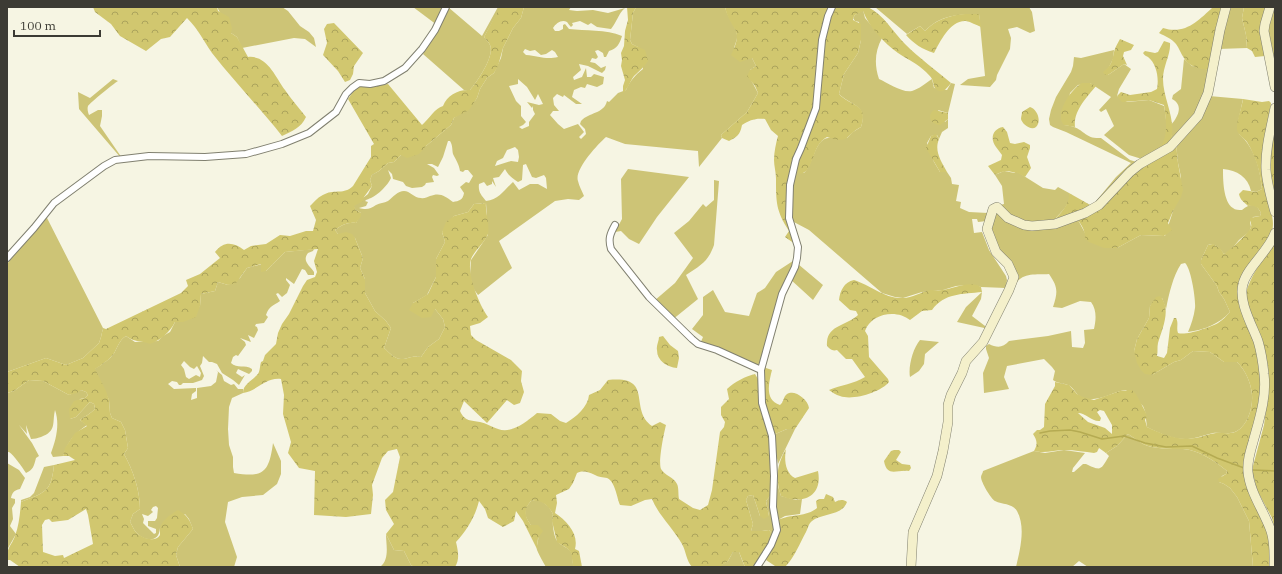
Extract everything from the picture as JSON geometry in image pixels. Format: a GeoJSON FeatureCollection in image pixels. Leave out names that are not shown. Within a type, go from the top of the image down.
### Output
{"type":"FeatureCollection","features":[{"type":"Feature","properties":{"kind":"street"},"geometry":{"type":"LineString","coordinates":[[7,258],[54,203],[104,166],[115,160],[149,156],[205,157],[246,154],[282,144],[309,133],[336,112],[346,94],[358,83],[370,84],[384,81],[404,68],[422,49],[435,30],[446,7]]}},
{"type":"Feature","properties":{"kind":"street"},"geometry":{"type":"LineString","coordinates":[[756,567],[772,545],[777,530],[773,507],[774,476],[772,436],[762,403],[761,370],[782,294],[795,267],[797,258],[798,247],[789,218],[790,185],[796,159],[816,108],[822,40],[828,16],[832,7]]}},
{"type":"Feature","properties":{"kind":"street"},"geometry":{"type":"LineString","coordinates":[[911,567],[913,532],[937,476],[943,451],[948,422],[948,405],[951,395],[966,361],[983,342],[1014,277],[1008,264],[996,252],[987,229],[993,209],[997,207],[1008,218],[1024,225],[1032,226],[1055,224],[1085,213],[1099,205],[1130,172],[1140,164],[1170,147],[1198,116],[1208,93],[1226,7]]}},
{"type":"Feature","properties":{"kind":"street"},"geometry":{"type":"LineString","coordinates":[[1270,7],[1264,31],[1275,87]]}},
{"type":"Feature","properties":{"kind":"street"},"geometry":{"type":"LineString","coordinates":[[1275,108],[1267,146],[1266,164],[1267,181],[1275,212]]}},
{"type":"Feature","properties":{"kind":"street"},"geometry":{"type":"LineString","coordinates":[[615,225],[609,235],[611,249],[649,297],[674,322],[698,344],[717,350],[761,370]]}},
{"type":"Feature","properties":{"kind":"street"},"geometry":{"type":"LineString","coordinates":[[1274,567],[1272,532],[1254,494],[1248,473],[1249,456],[1263,404],[1265,388],[1264,373],[1258,342],[1249,319],[1242,294],[1244,280],[1269,245],[1275,233]]}},
{"type":"Feature","properties":{"kind":"shaded area"},"geometry":{"type":"Polygon","coordinates":[[[217,7],[282,7],[288,11],[300,26],[309,32],[314,38],[316,47],[305,39],[294,38],[242,48],[237,37],[231,33],[217,7]]]}},
{"type":"Feature","properties":{"kind":"shaded area"},"geometry":{"type":"Polygon","coordinates":[[[413,7],[445,7],[437,25],[413,7]]]}},
{"type":"Feature","properties":{"kind":"shaded area"},"geometry":{"type":"Polygon","coordinates":[[[448,7],[482,36],[498,7],[501,7],[484,37],[490,44],[491,50],[488,62],[470,90],[464,90],[423,54],[441,23],[448,7]]]}},
{"type":"Feature","properties":{"kind":"shaded area"},"geometry":{"type":"Polygon","coordinates":[[[524,7],[571,7],[569,10],[593,10],[608,13],[625,8],[611,29],[597,27],[591,23],[588,25],[580,21],[572,23],[573,25],[571,27],[567,22],[561,21],[553,28],[555,31],[559,31],[563,29],[563,25],[565,24],[569,29],[602,31],[622,36],[618,45],[609,51],[606,57],[604,57],[603,53],[598,50],[595,51],[598,57],[596,59],[592,58],[590,62],[595,63],[601,68],[606,66],[602,73],[588,66],[579,64],[581,70],[573,77],[574,80],[582,77],[586,68],[587,77],[591,77],[594,74],[604,77],[603,84],[597,87],[587,84],[585,88],[581,87],[574,90],[572,97],[582,104],[576,104],[564,95],[563,97],[557,94],[553,98],[554,105],[559,111],[553,111],[550,115],[564,129],[578,124],[584,132],[579,137],[581,139],[586,134],[585,129],[580,124],[581,121],[584,118],[600,111],[607,101],[609,102],[618,93],[626,90],[633,78],[643,69],[638,47],[632,44],[630,40],[633,13],[636,7],[725,7],[736,32],[737,38],[734,48],[752,58],[756,66],[750,70],[751,80],[758,93],[747,112],[721,135],[722,138],[699,167],[698,151],[625,144],[606,137],[592,152],[579,171],[578,181],[584,196],[579,200],[568,199],[555,201],[499,241],[512,268],[478,295],[473,288],[470,275],[471,260],[488,235],[486,203],[474,204],[468,212],[454,216],[442,232],[445,242],[436,259],[436,277],[427,295],[413,303],[435,309],[443,319],[445,327],[439,339],[428,347],[421,357],[415,356],[401,359],[396,358],[384,348],[391,328],[375,311],[365,293],[365,279],[360,268],[363,258],[355,238],[338,234],[335,230],[345,224],[356,223],[361,213],[353,206],[368,194],[372,186],[370,180],[372,175],[388,163],[394,162],[401,155],[426,146],[451,125],[454,118],[474,102],[487,78],[494,73],[501,58],[503,48],[513,28],[521,18],[524,7]],[[525,49],[523,52],[526,55],[542,58],[558,57],[552,50],[541,55],[535,50],[530,51],[525,49]],[[518,79],[518,84],[509,86],[516,101],[521,106],[521,116],[526,122],[519,127],[522,129],[529,126],[529,122],[535,114],[533,106],[532,108],[527,102],[539,105],[543,104],[538,94],[535,100],[527,87],[518,79]],[[448,141],[438,167],[432,164],[427,164],[434,168],[439,175],[433,175],[432,177],[434,182],[426,183],[422,187],[412,188],[406,186],[403,182],[393,179],[392,174],[388,170],[391,178],[388,184],[377,195],[365,201],[368,202],[366,206],[359,208],[366,209],[388,201],[402,191],[408,192],[419,198],[437,194],[445,196],[453,202],[460,200],[464,193],[460,187],[466,182],[469,183],[473,176],[468,170],[463,172],[460,171],[453,154],[450,141],[448,141]],[[515,147],[507,150],[503,158],[497,161],[495,166],[511,161],[518,162],[518,150],[515,147]],[[526,164],[523,165],[522,180],[518,182],[507,173],[505,169],[499,177],[493,178],[496,187],[492,181],[492,184],[487,186],[484,182],[479,184],[479,191],[486,201],[498,197],[513,182],[519,190],[530,184],[538,184],[547,189],[546,178],[544,175],[536,178],[532,177],[526,164]]]}},
{"type":"Feature","properties":{"kind":"shaded area"},"geometry":{"type":"Polygon","coordinates":[[[875,7],[1029,7],[1032,12],[1035,31],[1030,33],[1017,27],[1008,29],[1011,38],[1010,49],[996,80],[990,87],[960,85],[968,79],[985,76],[979,14],[950,16],[937,22],[925,31],[920,26],[907,34],[875,7]]]}},
{"type":"Feature","properties":{"kind":"shaded area"},"geometry":{"type":"Polygon","coordinates":[[[1228,7],[1244,7],[1242,18],[1247,48],[1218,49],[1228,7]]]}},
{"type":"Feature","properties":{"kind":"shaded area"},"geometry":{"type":"Polygon","coordinates":[[[1273,7],[1275,7],[1275,73],[1268,27],[1273,7]]]}},
{"type":"Feature","properties":{"kind":"shaded area"},"geometry":{"type":"Polygon","coordinates":[[[863,10],[865,18],[882,38],[876,58],[876,68],[879,79],[904,91],[912,91],[917,89],[932,79],[934,88],[947,90],[951,83],[955,84],[948,113],[938,110],[945,122],[948,119],[948,128],[942,132],[939,139],[937,135],[931,136],[927,143],[934,162],[940,172],[947,172],[951,178],[952,184],[959,185],[956,201],[961,202],[960,208],[969,212],[988,213],[987,221],[978,222],[977,219],[972,219],[974,233],[982,232],[989,250],[1006,276],[1006,288],[981,287],[974,285],[956,286],[943,290],[922,292],[903,298],[882,293],[809,230],[792,221],[792,186],[796,169],[804,173],[810,164],[817,147],[824,139],[847,138],[861,127],[863,119],[860,110],[857,106],[839,94],[844,74],[858,53],[861,40],[859,22],[855,21],[853,18],[863,10]]]}},
{"type":"Feature","properties":{"kind":"shaded area"},"geometry":{"type":"Polygon","coordinates":[[[1114,50],[1113,59],[1105,75],[1108,75],[1124,64],[1131,69],[1119,89],[1117,96],[1127,102],[1149,100],[1164,106],[1166,134],[1160,149],[1145,160],[1129,155],[1104,135],[1114,126],[1106,109],[1101,112],[1099,110],[1111,97],[1090,83],[1078,85],[1070,93],[1064,125],[1074,127],[1089,136],[1101,138],[1130,160],[1140,163],[1092,206],[1116,177],[1131,163],[1053,127],[1050,125],[1049,119],[1056,97],[1071,72],[1074,57],[1081,58],[1114,50]]]}},
{"type":"Feature","properties":{"kind":"shaded area"},"geometry":{"type":"Polygon","coordinates":[[[1184,59],[1192,66],[1210,70],[1208,82],[1197,113],[1170,143],[1172,132],[1171,125],[1179,111],[1178,104],[1172,99],[1173,95],[1181,89],[1184,59]]]}},
{"type":"Feature","properties":{"kind":"shaded area"},"geometry":{"type":"Polygon","coordinates":[[[113,79],[118,81],[90,104],[88,109],[89,115],[98,110],[102,110],[100,126],[122,158],[79,109],[78,92],[90,98],[113,79]]]}},
{"type":"Feature","properties":{"kind":"shaded area"},"geometry":{"type":"Polygon","coordinates":[[[1209,96],[1243,99],[1238,122],[1239,134],[1249,146],[1256,159],[1262,189],[1256,192],[1251,191],[1245,178],[1233,171],[1223,169],[1224,190],[1227,201],[1234,209],[1242,210],[1253,205],[1257,207],[1261,213],[1260,216],[1253,217],[1250,222],[1251,227],[1249,232],[1239,240],[1229,252],[1224,254],[1215,245],[1208,245],[1201,260],[1201,264],[1217,286],[1230,312],[1211,326],[1188,332],[1195,311],[1195,298],[1193,284],[1187,266],[1185,263],[1181,264],[1170,291],[1166,309],[1162,298],[1150,306],[1149,318],[1137,339],[1134,351],[1152,375],[1174,362],[1181,360],[1193,351],[1210,352],[1224,362],[1237,362],[1248,377],[1252,395],[1251,410],[1244,425],[1237,431],[1231,433],[1213,433],[1188,439],[1167,436],[1147,427],[1143,406],[1126,390],[1092,399],[1081,397],[1070,386],[1053,380],[1055,371],[1044,359],[1007,366],[1004,377],[1009,389],[984,393],[983,373],[989,358],[986,346],[989,344],[1000,347],[1009,341],[1048,336],[1071,331],[1072,347],[1083,348],[1085,343],[1084,330],[1094,329],[1096,319],[1091,302],[1080,301],[1062,308],[1053,307],[1056,297],[1056,286],[1049,274],[1034,274],[1025,276],[1015,285],[991,232],[996,212],[1019,226],[1078,220],[1085,233],[1117,248],[1141,235],[1165,236],[1181,177],[1176,143],[1209,96]]]}},
{"type":"Feature","properties":{"kind":"shaded area"},"geometry":{"type":"Polygon","coordinates":[[[628,169],[689,177],[657,217],[639,244],[629,239],[621,231],[615,232],[622,219],[621,179],[628,169]]]}},
{"type":"Feature","properties":{"kind":"shaded area"},"geometry":{"type":"Polygon","coordinates":[[[1004,171],[1015,173],[1016,171],[1043,188],[1055,190],[1058,187],[1069,193],[1070,199],[1065,208],[1054,220],[1035,225],[1015,219],[1000,205],[1004,204],[1002,186],[995,175],[1004,171]]]}},
{"type":"Feature","properties":{"kind":"shaded area"},"geometry":{"type":"Polygon","coordinates":[[[714,180],[719,181],[714,245],[712,251],[700,266],[686,275],[698,299],[672,320],[654,301],[675,283],[693,258],[674,233],[689,221],[703,204],[706,207],[714,200],[714,180]]]}},
{"type":"Feature","properties":{"kind":"shaded area"},"geometry":{"type":"Polygon","coordinates":[[[46,216],[103,328],[101,337],[99,343],[83,358],[66,365],[46,358],[7,372],[7,264],[46,216]]]}},
{"type":"Feature","properties":{"kind":"shaded area"},"geometry":{"type":"Polygon","coordinates":[[[314,249],[306,256],[306,261],[314,272],[314,275],[308,275],[305,270],[302,269],[294,284],[286,278],[290,285],[287,293],[282,297],[278,293],[276,294],[280,301],[268,310],[266,315],[268,317],[264,323],[256,324],[255,326],[258,330],[254,338],[248,335],[251,342],[240,338],[246,345],[238,356],[236,355],[233,357],[231,363],[236,366],[247,367],[252,369],[252,371],[249,374],[238,369],[236,373],[242,377],[245,375],[239,385],[222,373],[217,364],[209,362],[203,356],[200,366],[204,376],[202,380],[193,383],[183,383],[181,385],[172,381],[168,384],[174,389],[196,388],[196,391],[192,394],[191,400],[197,398],[197,388],[211,386],[216,382],[218,372],[216,370],[222,375],[224,381],[231,385],[234,384],[238,389],[243,389],[243,393],[232,398],[229,407],[229,445],[233,457],[234,473],[252,474],[263,471],[267,467],[273,443],[281,461],[281,474],[277,484],[263,495],[242,497],[228,502],[225,522],[237,557],[234,567],[180,567],[176,555],[178,547],[193,529],[185,514],[160,528],[157,537],[153,539],[142,537],[135,531],[130,522],[133,514],[140,509],[140,502],[135,480],[124,454],[128,448],[125,430],[121,422],[112,418],[109,400],[94,369],[113,355],[120,342],[126,336],[135,342],[158,341],[170,332],[175,322],[200,306],[201,294],[215,291],[218,282],[228,285],[240,278],[247,268],[262,264],[266,271],[285,252],[314,249]],[[184,361],[181,365],[184,369],[186,377],[189,379],[196,375],[200,377],[201,373],[197,366],[194,369],[184,361]],[[156,506],[153,507],[151,510],[153,512],[148,516],[142,514],[144,519],[143,523],[154,534],[156,533],[156,529],[148,526],[148,521],[155,521],[157,518],[158,508],[156,506]]]}},
{"type":"Feature","properties":{"kind":"shaded area"},"geometry":{"type":"Polygon","coordinates":[[[796,259],[761,362],[756,366],[700,344],[703,337],[692,329],[703,315],[703,297],[713,290],[725,312],[749,316],[757,293],[765,288],[776,272],[796,259]]]}},
{"type":"Feature","properties":{"kind":"shaded area"},"geometry":{"type":"Polygon","coordinates":[[[798,264],[823,285],[813,300],[790,279],[798,264]]]}},
{"type":"Feature","properties":{"kind":"shaded area"},"geometry":{"type":"Polygon","coordinates":[[[982,292],[981,299],[972,316],[989,329],[957,322],[966,307],[982,292]]]}},
{"type":"Feature","properties":{"kind":"shaded area"},"geometry":{"type":"Polygon","coordinates":[[[920,340],[939,342],[925,354],[924,364],[919,371],[910,377],[912,358],[917,343],[920,340]]]}},
{"type":"Feature","properties":{"kind":"shaded area"},"geometry":{"type":"Polygon","coordinates":[[[29,380],[43,381],[69,395],[81,390],[86,392],[88,395],[85,398],[80,399],[70,419],[76,417],[90,402],[94,404],[95,409],[80,420],[87,425],[72,438],[63,456],[53,457],[51,453],[57,432],[55,410],[52,429],[46,435],[31,439],[26,425],[27,434],[19,425],[39,456],[36,458],[32,469],[26,473],[18,461],[9,452],[7,452],[7,393],[14,391],[29,380]]]}},
{"type":"Feature","properties":{"kind":"shaded area"},"geometry":{"type":"Polygon","coordinates":[[[787,429],[795,429],[778,464],[773,435],[787,429]]]}},
{"type":"Feature","properties":{"kind":"shaded area"},"geometry":{"type":"Polygon","coordinates":[[[1128,434],[1147,446],[1195,451],[1212,460],[1227,471],[1219,482],[1230,488],[1237,497],[1249,521],[1253,567],[1088,567],[1079,561],[1072,567],[1016,567],[1022,531],[1020,517],[1015,508],[995,501],[991,497],[981,479],[983,471],[1034,451],[1045,453],[1064,450],[1085,453],[1073,468],[1072,472],[1083,464],[1100,468],[1109,456],[1106,453],[1117,446],[1128,434]]]}},
{"type":"Feature","properties":{"kind":"shaded area"},"geometry":{"type":"Polygon","coordinates":[[[7,463],[19,470],[25,478],[20,489],[15,491],[11,496],[11,498],[15,499],[15,503],[12,508],[13,519],[10,526],[16,534],[7,550],[7,463]]]}},
{"type":"Feature","properties":{"kind":"shaded area"},"geometry":{"type":"Polygon","coordinates":[[[54,465],[49,486],[36,496],[21,502],[21,500],[30,497],[34,493],[44,467],[54,465]]]}},
{"type":"Feature","properties":{"kind":"shaded area"},"geometry":{"type":"Polygon","coordinates":[[[777,483],[781,496],[796,500],[802,499],[800,514],[785,516],[778,520],[776,513],[777,483]]]}},
{"type":"Feature","properties":{"kind":"shaded area"},"geometry":{"type":"Polygon","coordinates":[[[753,495],[760,516],[769,516],[766,501],[771,495],[775,528],[773,535],[769,530],[751,531],[753,524],[746,500],[748,496],[753,495]]]}},
{"type":"Feature","properties":{"kind":"shaded area"},"geometry":{"type":"Polygon","coordinates":[[[540,500],[549,507],[553,514],[553,528],[556,540],[571,552],[575,567],[546,567],[540,556],[537,550],[538,537],[525,515],[525,511],[531,501],[540,500]]]}},
{"type":"Feature","properties":{"kind":"shaded area"},"geometry":{"type":"Polygon","coordinates":[[[386,534],[394,550],[404,551],[411,565],[414,567],[380,567],[386,556],[386,534]]]}},
{"type":"Feature","properties":{"kind":"shaded area"},"geometry":{"type":"Polygon","coordinates":[[[733,552],[739,552],[745,567],[722,567],[721,565],[728,561],[733,552]]]}},
{"type":"Feature","properties":{"kind":"green space"},"geometry":{"type":"Polygon","coordinates":[[[93,7],[217,7],[218,11],[229,17],[232,28],[231,33],[237,37],[248,57],[260,59],[270,68],[306,117],[304,121],[299,127],[282,136],[220,63],[187,18],[170,37],[161,39],[146,51],[120,36],[111,24],[95,12],[93,7]]]}},
{"type":"Feature","properties":{"kind":"green space"},"geometry":{"type":"Polygon","coordinates":[[[500,7],[524,7],[521,18],[513,28],[503,48],[498,66],[494,73],[487,78],[469,110],[454,118],[451,125],[426,146],[419,154],[407,158],[401,155],[394,162],[388,163],[372,175],[370,180],[372,186],[364,197],[363,201],[354,206],[356,210],[361,213],[361,216],[356,223],[345,224],[335,230],[338,234],[346,232],[352,234],[355,238],[363,258],[360,268],[365,279],[365,293],[375,311],[391,328],[384,348],[398,359],[415,356],[421,357],[428,347],[439,339],[445,327],[443,319],[435,309],[431,317],[422,318],[409,310],[413,303],[428,294],[436,277],[436,259],[445,242],[442,232],[446,222],[454,216],[468,212],[474,204],[486,203],[488,234],[471,259],[470,273],[481,305],[488,317],[480,323],[470,326],[471,335],[476,340],[511,360],[522,371],[521,381],[524,392],[520,403],[514,405],[507,400],[487,423],[464,401],[460,411],[462,415],[468,420],[503,430],[514,429],[537,413],[551,414],[560,421],[566,423],[574,418],[584,408],[589,395],[600,390],[608,380],[622,380],[631,383],[636,388],[639,395],[645,419],[652,426],[660,422],[666,425],[661,454],[661,469],[676,482],[679,499],[693,508],[700,510],[708,505],[712,490],[720,432],[724,427],[725,422],[721,415],[721,407],[729,399],[727,389],[740,380],[755,374],[758,379],[760,404],[769,429],[771,495],[766,501],[769,516],[764,519],[760,516],[753,495],[748,496],[746,500],[753,524],[751,531],[769,530],[773,535],[767,548],[753,567],[745,567],[739,552],[733,552],[728,561],[722,565],[722,567],[692,567],[688,561],[682,544],[658,511],[652,499],[645,500],[631,506],[620,505],[614,486],[610,480],[588,472],[579,472],[577,473],[569,489],[556,495],[557,503],[555,513],[568,524],[574,533],[576,543],[575,549],[579,551],[582,567],[574,567],[570,551],[557,542],[552,521],[553,514],[544,504],[538,501],[531,501],[526,510],[527,519],[531,525],[538,525],[543,531],[538,538],[537,549],[523,521],[516,511],[514,521],[503,527],[488,518],[485,509],[479,501],[470,523],[456,542],[458,558],[455,567],[414,567],[411,565],[404,551],[394,550],[386,534],[394,524],[386,510],[385,500],[393,492],[400,457],[397,449],[388,451],[382,458],[372,485],[373,495],[371,514],[346,517],[314,515],[315,471],[299,468],[288,453],[291,442],[283,414],[284,395],[281,379],[271,380],[253,390],[243,393],[247,384],[259,372],[261,362],[263,361],[265,355],[276,344],[278,333],[282,324],[289,314],[303,286],[307,280],[315,277],[317,272],[314,261],[318,249],[285,252],[266,271],[261,272],[261,264],[247,268],[236,283],[228,285],[218,282],[215,291],[201,294],[200,306],[196,317],[183,322],[175,322],[165,335],[150,344],[133,340],[126,336],[120,342],[113,355],[95,369],[106,391],[112,418],[121,422],[125,430],[128,448],[124,454],[135,480],[140,502],[140,509],[133,514],[130,522],[137,533],[147,539],[155,539],[160,535],[160,528],[167,518],[178,510],[184,514],[189,520],[193,529],[178,547],[176,555],[180,567],[20,567],[10,560],[7,560],[8,549],[14,540],[17,528],[21,502],[36,496],[49,486],[54,465],[75,460],[69,456],[63,456],[65,448],[75,433],[87,426],[80,420],[95,409],[94,404],[90,402],[76,417],[70,419],[69,409],[74,401],[85,398],[88,395],[86,392],[81,390],[77,393],[69,395],[43,381],[29,380],[14,391],[7,393],[7,372],[46,358],[66,365],[83,358],[99,343],[103,328],[106,329],[181,293],[188,286],[186,280],[200,274],[220,258],[215,252],[218,248],[225,244],[236,245],[244,250],[251,246],[266,244],[280,235],[290,236],[306,231],[313,231],[316,220],[310,206],[323,195],[350,189],[371,157],[371,146],[374,144],[348,99],[355,89],[360,85],[375,86],[388,84],[422,125],[435,111],[443,106],[450,96],[458,92],[470,90],[477,81],[488,62],[491,50],[489,43],[484,37],[500,7]],[[86,509],[68,520],[52,522],[49,519],[45,520],[42,525],[43,552],[55,556],[63,555],[64,558],[93,544],[86,509]]]}},
{"type":"Feature","properties":{"kind":"green space"},"geometry":{"type":"Polygon","coordinates":[[[627,7],[636,7],[633,13],[630,40],[632,44],[645,50],[648,61],[634,76],[623,93],[625,80],[621,66],[621,53],[624,46],[625,31],[628,20],[627,7]]]}},
{"type":"Feature","properties":{"kind":"green space"},"geometry":{"type":"Polygon","coordinates":[[[725,7],[830,7],[814,108],[788,182],[786,201],[787,216],[795,244],[785,237],[789,231],[781,218],[777,200],[774,160],[778,136],[771,130],[765,119],[753,120],[742,125],[738,135],[729,141],[722,138],[721,135],[747,112],[758,93],[755,86],[747,76],[750,70],[756,66],[752,58],[740,62],[731,55],[737,39],[737,34],[727,15],[725,7]]]}},
{"type":"Feature","properties":{"kind":"green space"},"geometry":{"type":"Polygon","coordinates":[[[835,7],[868,7],[874,10],[884,19],[910,49],[951,83],[943,91],[936,89],[932,79],[926,72],[882,40],[869,23],[863,11],[855,15],[853,20],[861,24],[861,40],[858,53],[844,74],[839,94],[861,109],[863,119],[861,127],[844,140],[827,137],[818,146],[808,168],[805,172],[800,174],[797,169],[798,161],[819,107],[824,41],[835,7]]]}},
{"type":"Feature","properties":{"kind":"green space"},"geometry":{"type":"Polygon","coordinates":[[[1213,7],[1224,7],[1210,70],[1189,64],[1174,42],[1159,33],[1163,28],[1178,30],[1185,28],[1196,22],[1213,7]]]}},
{"type":"Feature","properties":{"kind":"green space"},"geometry":{"type":"Polygon","coordinates":[[[1244,7],[1269,7],[1265,56],[1255,57],[1252,51],[1247,48],[1242,18],[1244,7]]]}},
{"type":"Feature","properties":{"kind":"green space"},"geometry":{"type":"Polygon","coordinates":[[[965,14],[979,14],[981,27],[966,21],[955,24],[946,32],[934,53],[918,46],[906,35],[920,26],[925,31],[933,24],[943,19],[965,14]]]}},
{"type":"Feature","properties":{"kind":"green space"},"geometry":{"type":"Polygon","coordinates":[[[334,23],[363,53],[354,66],[353,74],[350,80],[345,82],[338,71],[323,55],[327,43],[324,29],[327,24],[334,23]]]}},
{"type":"Feature","properties":{"kind":"green space"},"geometry":{"type":"Polygon","coordinates":[[[1120,39],[1134,45],[1131,50],[1124,52],[1123,56],[1127,65],[1124,64],[1108,75],[1105,75],[1103,72],[1111,63],[1115,48],[1120,39]]]}},
{"type":"Feature","properties":{"kind":"green space"},"geometry":{"type":"Polygon","coordinates":[[[1164,41],[1170,43],[1163,79],[1171,119],[1172,135],[1170,143],[1159,149],[1166,134],[1164,105],[1149,100],[1122,102],[1117,96],[1121,92],[1130,95],[1151,92],[1157,89],[1158,81],[1155,68],[1151,60],[1143,53],[1145,51],[1155,53],[1158,52],[1164,41]]]}},
{"type":"Feature","properties":{"kind":"green space"},"geometry":{"type":"Polygon","coordinates":[[[1082,83],[1090,83],[1096,86],[1078,110],[1075,127],[1064,125],[1061,120],[1062,108],[1073,91],[1082,83]]]}},
{"type":"Feature","properties":{"kind":"green space"},"geometry":{"type":"Polygon","coordinates":[[[1243,99],[1262,102],[1269,101],[1271,103],[1268,152],[1270,206],[1273,220],[1272,232],[1241,278],[1261,373],[1260,404],[1246,456],[1269,533],[1271,567],[1253,567],[1249,521],[1237,497],[1230,488],[1219,482],[1218,479],[1226,474],[1227,471],[1212,460],[1195,451],[1147,446],[1128,434],[1117,446],[1106,453],[1099,448],[1097,452],[1094,453],[1069,450],[1042,452],[1034,451],[1036,442],[1033,434],[1037,430],[1044,427],[1045,404],[1055,386],[1055,382],[1069,385],[1077,394],[1094,400],[1120,391],[1132,390],[1136,394],[1145,411],[1147,416],[1145,420],[1147,427],[1176,438],[1189,439],[1216,433],[1232,433],[1241,428],[1247,420],[1252,405],[1251,391],[1245,373],[1237,362],[1224,362],[1210,352],[1193,351],[1181,360],[1174,362],[1152,375],[1145,374],[1141,370],[1137,363],[1134,351],[1137,339],[1149,318],[1150,306],[1156,297],[1160,296],[1164,301],[1166,313],[1158,343],[1157,356],[1164,358],[1167,353],[1170,328],[1174,318],[1177,320],[1178,333],[1182,334],[1198,331],[1215,325],[1230,312],[1217,286],[1201,264],[1201,260],[1208,245],[1213,244],[1220,248],[1224,254],[1250,229],[1250,218],[1260,216],[1261,213],[1256,207],[1248,206],[1241,199],[1239,194],[1243,190],[1256,192],[1262,189],[1259,170],[1253,153],[1247,142],[1237,130],[1237,123],[1243,99]],[[1100,410],[1097,412],[1101,418],[1100,421],[1078,413],[1088,422],[1105,428],[1112,434],[1112,425],[1104,411],[1100,410]]]}},
{"type":"Feature","properties":{"kind":"green space"},"geometry":{"type":"Polygon","coordinates":[[[1030,107],[1035,110],[1039,119],[1038,124],[1034,128],[1027,126],[1021,119],[1022,112],[1030,107]]]}},
{"type":"Feature","properties":{"kind":"green space"},"geometry":{"type":"Polygon","coordinates":[[[934,110],[948,113],[948,119],[940,125],[934,123],[930,115],[934,110]]]}},
{"type":"Feature","properties":{"kind":"green space"},"geometry":{"type":"Polygon","coordinates":[[[1275,122],[1275,197],[1271,178],[1270,160],[1275,122]]]}},
{"type":"Feature","properties":{"kind":"green space"},"geometry":{"type":"Polygon","coordinates":[[[1003,127],[1007,132],[1010,143],[1015,144],[1024,142],[1030,145],[1027,157],[1031,168],[1025,177],[1016,172],[1007,171],[995,175],[988,166],[1001,160],[1002,155],[994,144],[993,135],[996,130],[1003,127]]]}},
{"type":"Feature","properties":{"kind":"green space"},"geometry":{"type":"Polygon","coordinates":[[[936,134],[939,139],[937,148],[939,156],[947,172],[940,172],[926,148],[931,136],[936,134]]]}},
{"type":"Feature","properties":{"kind":"green space"},"geometry":{"type":"Polygon","coordinates":[[[1176,143],[1183,190],[1168,223],[1172,230],[1164,236],[1141,235],[1117,248],[1104,248],[1089,242],[1085,238],[1084,230],[1078,220],[1139,170],[1176,143]]]}},
{"type":"Feature","properties":{"kind":"green space"},"geometry":{"type":"Polygon","coordinates":[[[1069,193],[1092,206],[1054,220],[1067,205],[1069,193]]]}},
{"type":"Feature","properties":{"kind":"green space"},"geometry":{"type":"Polygon","coordinates":[[[1275,242],[1275,530],[1272,518],[1257,490],[1253,474],[1253,466],[1264,425],[1269,386],[1268,366],[1245,297],[1253,275],[1275,242]]]}},
{"type":"Feature","properties":{"kind":"green space"},"geometry":{"type":"Polygon","coordinates":[[[854,280],[896,298],[906,298],[930,290],[947,289],[972,284],[981,287],[982,292],[948,297],[937,304],[932,310],[922,311],[910,320],[905,317],[892,314],[878,317],[873,320],[865,331],[868,336],[869,357],[889,382],[880,389],[866,395],[846,397],[837,395],[829,390],[865,377],[852,359],[846,359],[837,350],[830,349],[827,346],[827,342],[828,336],[831,332],[858,315],[856,311],[850,310],[839,300],[843,287],[854,280]]]}},
{"type":"Feature","properties":{"kind":"green space"},"geometry":{"type":"Polygon","coordinates":[[[663,336],[670,345],[678,351],[679,358],[677,368],[663,363],[657,354],[659,337],[663,336]]]}},
{"type":"Feature","properties":{"kind":"green space"},"geometry":{"type":"Polygon","coordinates":[[[765,366],[766,368],[772,370],[769,390],[775,403],[780,405],[787,394],[793,393],[803,398],[808,405],[809,408],[795,429],[787,429],[773,435],[762,398],[765,366]]]}},
{"type":"Feature","properties":{"kind":"green space"},"geometry":{"type":"Polygon","coordinates":[[[786,449],[786,465],[792,476],[795,478],[818,471],[819,480],[817,487],[814,493],[809,497],[796,500],[781,496],[778,484],[778,472],[786,449]]]}},
{"type":"Feature","properties":{"kind":"green space"},"geometry":{"type":"Polygon","coordinates":[[[899,450],[901,452],[896,460],[902,464],[910,465],[911,468],[909,471],[893,472],[887,469],[884,461],[891,451],[899,450]]]}},
{"type":"Feature","properties":{"kind":"green space"},"geometry":{"type":"Polygon","coordinates":[[[826,494],[833,497],[835,502],[844,500],[847,502],[841,510],[816,518],[809,524],[794,555],[785,567],[775,566],[766,560],[778,520],[813,511],[817,508],[816,501],[819,499],[824,499],[826,494]]]}},
{"type":"Feature","properties":{"kind":"waterway"},"geometry":{"type":"LineString","coordinates":[[1040,433],[1070,430],[1102,439],[1124,436],[1145,443],[1166,447],[1192,446],[1217,458],[1244,468]]}},
{"type":"Feature","properties":{"kind":"waterway"},"geometry":{"type":"LineString","coordinates":[[1252,470],[1275,471]]}}]}
